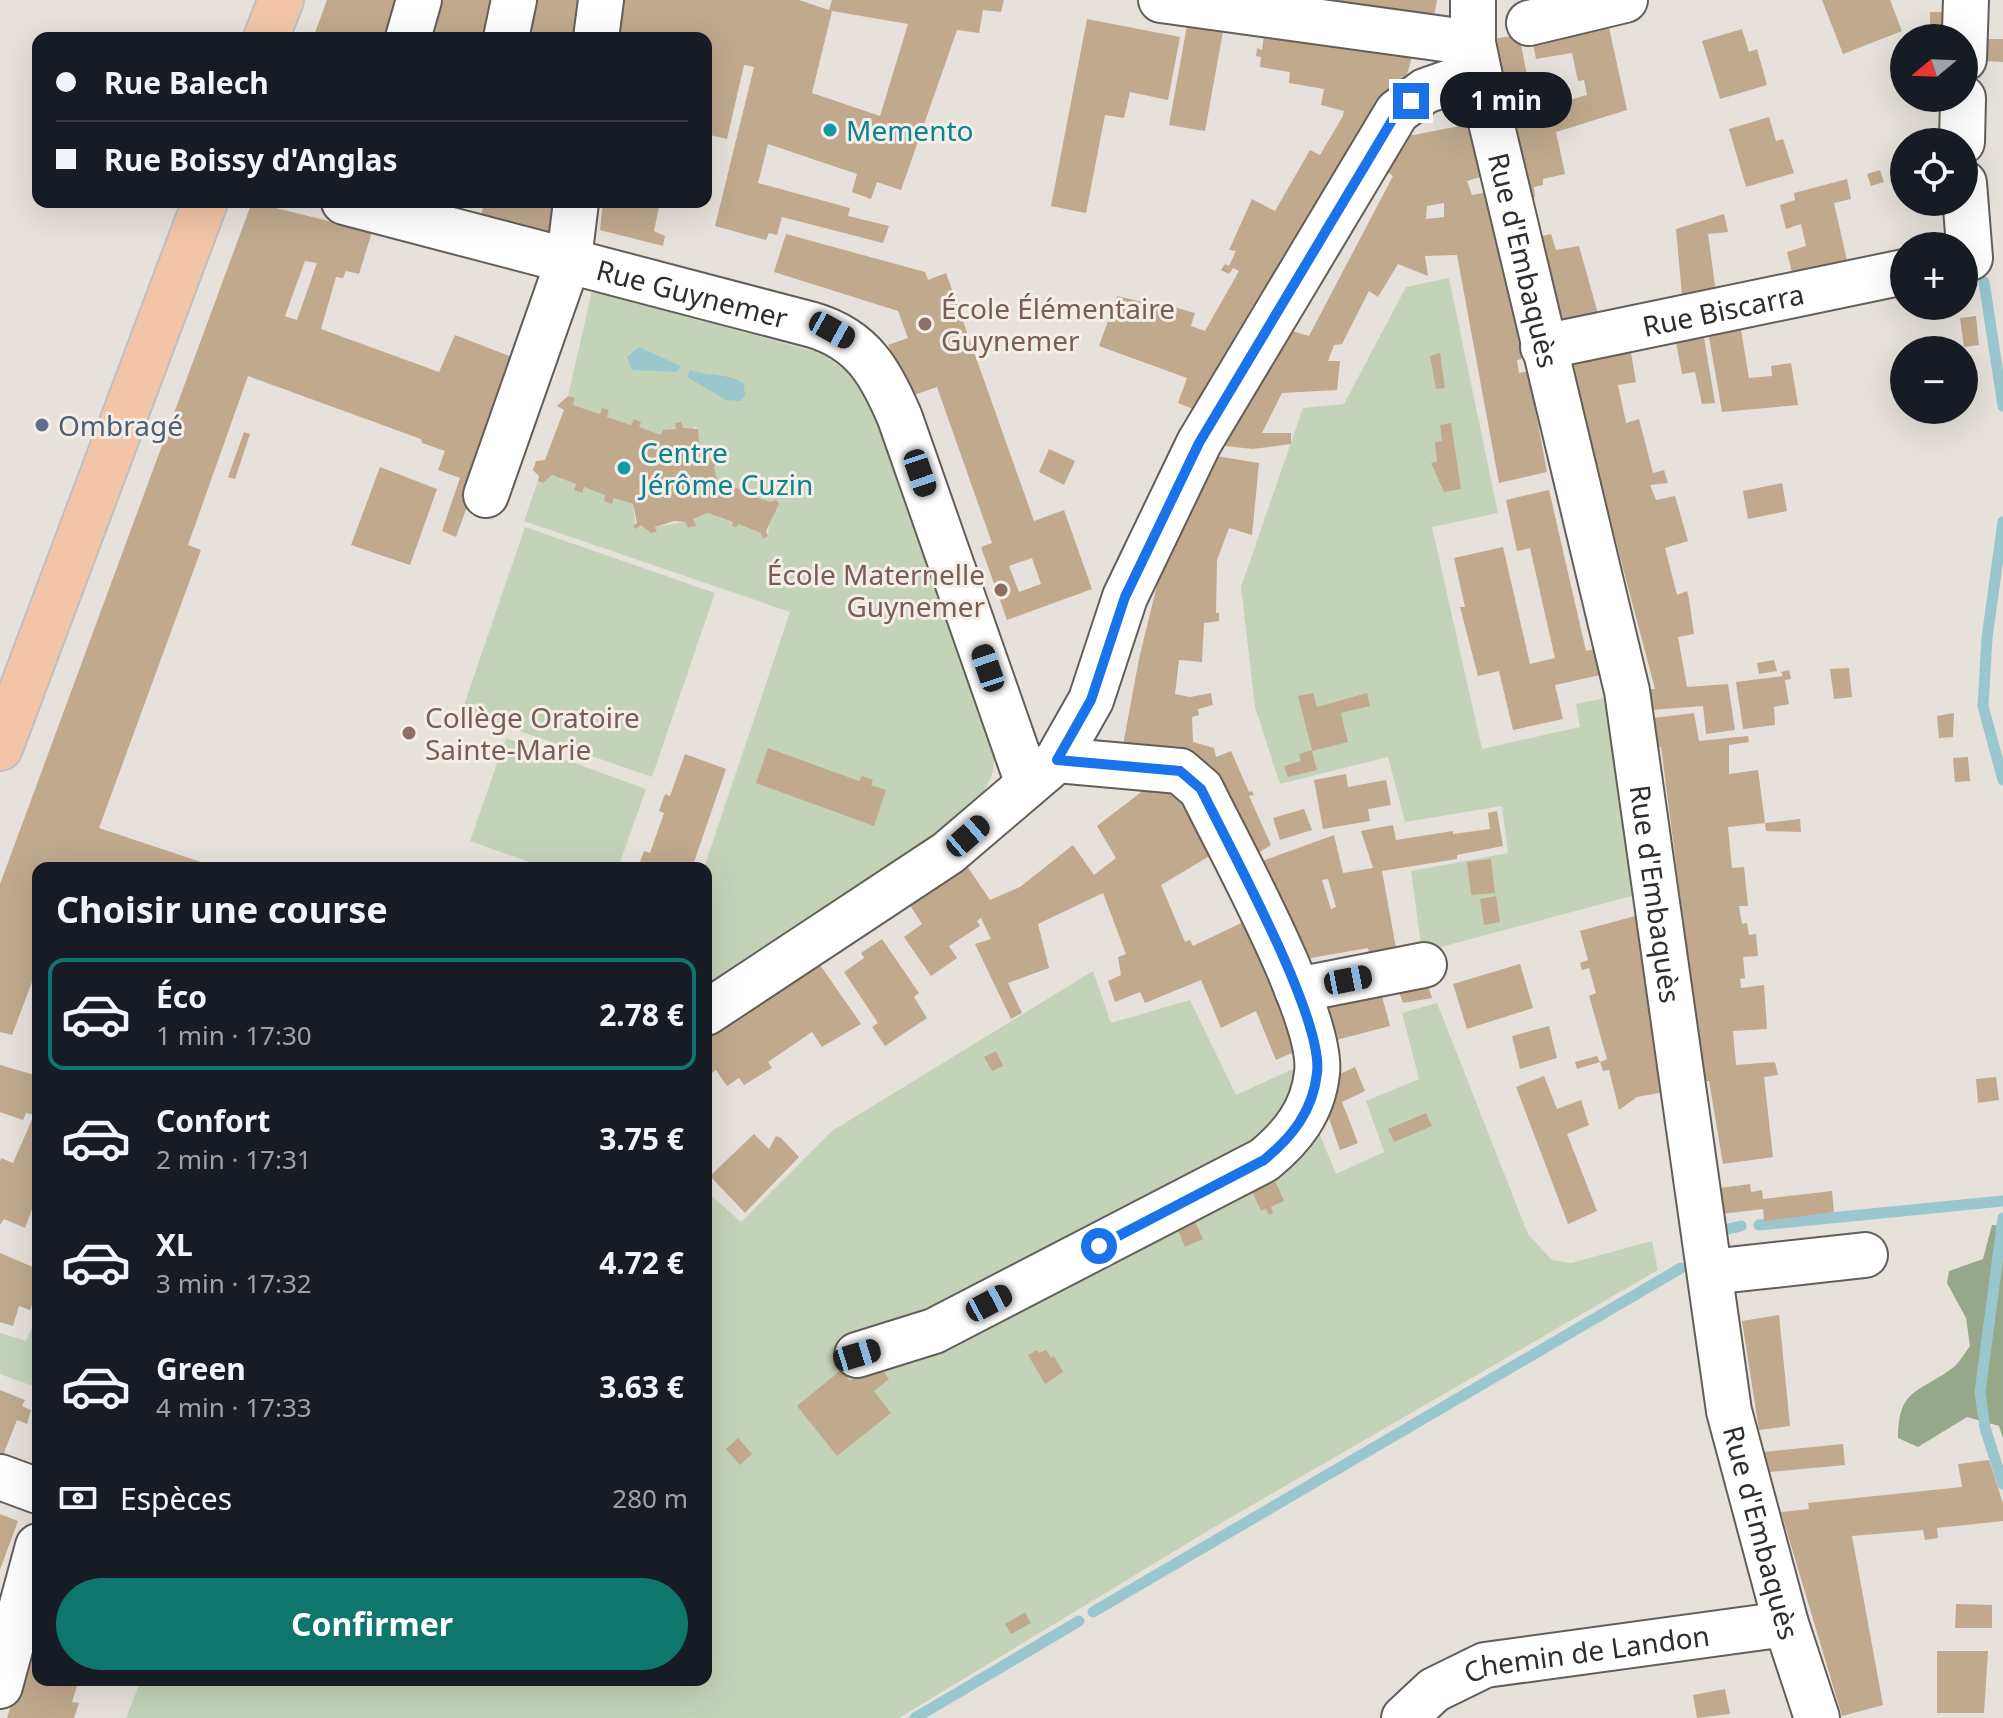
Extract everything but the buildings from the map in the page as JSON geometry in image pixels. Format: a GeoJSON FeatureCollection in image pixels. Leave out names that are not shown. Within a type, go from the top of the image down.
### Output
{"type":"FeatureCollection","features":[{"type":"Feature","properties":{"kind":"main road"},"geometry":{"type":"LineString","coordinates":[[268,32],[281,0]]}},
{"type":"Feature","properties":{"kind":"main road"},"geometry":{"type":"LineString","coordinates":[[0,748],[203,208]]}},
{"type":"Feature","properties":{"kind":"street"},"geometry":{"type":"LineString","coordinates":[[410,32],[419,0]]}},
{"type":"Feature","properties":{"kind":"street"},"geometry":{"type":"LineString","coordinates":[[507,32],[514,0]]}},
{"type":"Feature","properties":{"kind":"street"},"geometry":{"type":"LineString","coordinates":[[597,32],[601,0]]}},
{"type":"Feature","properties":{"kind":"street"},"geometry":{"type":"LineString","coordinates":[[1161,0],[1476,58]]}},
{"type":"Feature","properties":{"kind":"street","name":"Rue d'Embaquès"},"geometry":{"type":"LineString","coordinates":[[1473,0],[1476,58],[1627,691],[1729,1411],[1786,1624],[1817,1718]]}},
{"type":"Feature","properties":{"kind":"street"},"geometry":{"type":"LineString","coordinates":[[1529,23],[1625,0]]}},
{"type":"Feature","properties":{"kind":"street"},"geometry":{"type":"LineString","coordinates":[[1965,24],[1966,0]]}},
{"type":"Feature","properties":{"kind":"street"},"geometry":{"type":"LineString","coordinates":[[712,1009],[948,853],[1042,772],[1091,700],[1125,597],[1199,443],[1388,126],[1397,112],[1476,58]]}},
{"type":"Feature","properties":{"kind":"street","name":"Rue Guynemer"},"geometry":{"type":"LineString","coordinates":[[393,208],[470,218],[569,259],[832,330],[867,355],[883,378],[900,418],[1042,772]]}},
{"type":"Feature","properties":{"kind":"street"},"geometry":{"type":"LineString","coordinates":[[486,495],[569,259],[575,208]]}},
{"type":"Feature","properties":{"kind":"street"},"geometry":{"type":"LineString","coordinates":[[1971,216],[1979,258]]}},
{"type":"Feature","properties":{"kind":"street","name":"Rue Biscarra"},"geometry":{"type":"LineString","coordinates":[[1543,347],[1890,275]]}},
{"type":"Feature","properties":{"kind":"street"},"geometry":{"type":"LineString","coordinates":[[857,1355],[934,1331],[1264,1160],[1284,1144],[1302,1120],[1317,1073],[1317,1051],[1297,990],[1201,789],[1191,777],[1180,771],[1042,772]]}},
{"type":"Feature","properties":{"kind":"street"},"geometry":{"type":"LineString","coordinates":[[1297,990],[1424,965]]}},
{"type":"Feature","properties":{"kind":"street"},"geometry":{"type":"LineString","coordinates":[[1710,1272],[1865,1255]]}},
{"type":"Feature","properties":{"kind":"street"},"geometry":{"type":"LineString","coordinates":[[0,1477],[32,1489]]}},
{"type":"Feature","properties":{"kind":"street"},"geometry":{"type":"LineString","coordinates":[[0,1686],[32,1568]]}},
{"type":"Feature","properties":{"kind":"street","name":"Chemin de Landon"},"geometry":{"type":"LineString","coordinates":[[1404,1718],[1434,1690],[1485,1665],[1786,1624]]}},
{"type":"Feature","properties":{"kind":"green space"},"geometry":{"type":"Polygon","coordinates":[[[1449,278],[1498,513],[1432,527],[1482,749],[1580,727],[1576,704],[1610,697],[1639,894],[1422,952],[1411,871],[1508,853],[1502,806],[1405,822],[1388,757],[1280,784],[1255,707],[1241,587],[1303,408],[1344,404],[1406,287],[1449,278]]]}},
{"type":"Feature","properties":{"kind":"green space"},"geometry":{"type":"Polygon","coordinates":[[[592,291],[820,353],[853,375],[868,395],[881,426],[995,738],[994,766],[987,786],[953,822],[712,982],[712,862],[706,862],[790,612],[524,521],[538,481],[543,483],[552,475],[576,484],[574,490],[581,493],[584,487],[605,495],[604,501],[612,504],[614,498],[633,504],[636,529],[641,525],[652,533],[657,532],[655,527],[685,522],[688,528],[695,526],[693,519],[708,513],[733,522],[732,526],[738,524],[761,533],[764,539],[768,536],[771,502],[750,495],[748,489],[745,492],[727,483],[718,483],[714,466],[721,462],[718,456],[710,459],[700,453],[698,429],[695,426],[691,431],[683,428],[661,435],[639,427],[634,419],[631,425],[607,417],[609,410],[602,408],[600,414],[573,405],[575,398],[568,396],[592,291]]]}},
{"type":"Feature","properties":{"kind":"green space"},"geometry":{"type":"Polygon","coordinates":[[[525,527],[715,593],[652,777],[462,711],[525,527]]]}},
{"type":"Feature","properties":{"kind":"green space"},"geometry":{"type":"Polygon","coordinates":[[[506,738],[646,789],[620,862],[529,862],[470,841],[506,738]]]}},
{"type":"Feature","properties":{"kind":"green space"},"geometry":{"type":"Polygon","coordinates":[[[1093,971],[1111,1023],[1190,1000],[1236,1095],[1293,1069],[1336,1174],[1384,1152],[1366,1101],[1419,1079],[1402,1013],[1437,1003],[1528,1234],[1552,1260],[1571,1263],[1652,1241],[1658,1270],[1216,1526],[899,1718],[126,1718],[139,1686],[712,1686],[712,1196],[741,1222],[832,1131],[1093,971]]]}},
{"type":"Feature","properties":{"kind":"green space"},"geometry":{"type":"Polygon","coordinates":[[[1992,1225],[2003,1226],[2003,1438],[1999,1426],[1967,1417],[1918,1447],[1898,1438],[1902,1410],[1911,1395],[1953,1368],[1970,1346],[1966,1318],[1947,1283],[1949,1271],[1983,1259],[1992,1225]]]}},
{"type":"Feature","properties":{"kind":"green space"},"geometry":{"type":"Polygon","coordinates":[[[32,1327],[32,1386],[0,1374],[0,1333],[26,1341],[32,1327]]]}},
{"type":"Feature","properties":{"kind":"water"},"geometry":{"type":"Polygon","coordinates":[[[639,347],[681,366],[677,372],[632,370],[627,357],[639,347]]]}},
{"type":"Feature","properties":{"kind":"water"},"geometry":{"type":"Polygon","coordinates":[[[690,370],[738,380],[744,384],[745,396],[740,401],[726,400],[687,377],[690,370]]]}},
{"type":"Feature","properties":{"kind":"waterway"},"geometry":{"type":"LineString","coordinates":[[1984,282],[2003,406]]}},
{"type":"Feature","properties":{"kind":"waterway"},"geometry":{"type":"LineString","coordinates":[[2003,522],[1987,638],[1983,706],[2003,780]]}},
{"type":"Feature","properties":{"kind":"waterway"},"geometry":{"type":"LineString","coordinates":[[1759,1225],[2003,1201]]}},
{"type":"Feature","properties":{"kind":"waterway"},"geometry":{"type":"LineString","coordinates":[[2003,1218],[1980,1392],[1985,1428],[2003,1484]]}},
{"type":"Feature","properties":{"kind":"waterway"},"geometry":{"type":"LineString","coordinates":[[1720,1231],[1741,1226]]}},
{"type":"Feature","properties":{"kind":"waterway"},"geometry":{"type":"LineString","coordinates":[[1093,1612],[1681,1268]]}},
{"type":"Feature","properties":{"kind":"waterway"},"geometry":{"type":"LineString","coordinates":[[915,1718],[1079,1621]]}},
{"type":"Feature","properties":{"kind":"place","name":"Memento"},"geometry":{"type":"Point","coordinates":[830,130]}},
{"type":"Feature","properties":{"kind":"place","name":"École Élémentaire Guynemer"},"geometry":{"type":"Point","coordinates":[925,324]}},
{"type":"Feature","properties":{"kind":"place","name":"Ombragé"},"geometry":{"type":"Point","coordinates":[42,425]}},
{"type":"Feature","properties":{"kind":"place","name":"Centre Jérôme Cuzin"},"geometry":{"type":"Point","coordinates":[624,468]}},
{"type":"Feature","properties":{"kind":"place","name":"École Maternelle Guynemer"},"geometry":{"type":"Point","coordinates":[1001,590]}},
{"type":"Feature","properties":{"kind":"place","name":"Collège Oratoire Sainte-Marie"},"geometry":{"type":"Point","coordinates":[409,733]}},
{"type":"Feature","properties":{"kind":"route"},"geometry":{"type":"LineString","coordinates":[[1099,1246],[1264,1160],[1284,1144],[1302,1120],[1312,1097],[1317,1051],[1297,990],[1201,789],[1191,777],[1180,771],[1057,760],[1091,700],[1125,597],[1223,398],[1397,112],[1411,101]]}}]}
